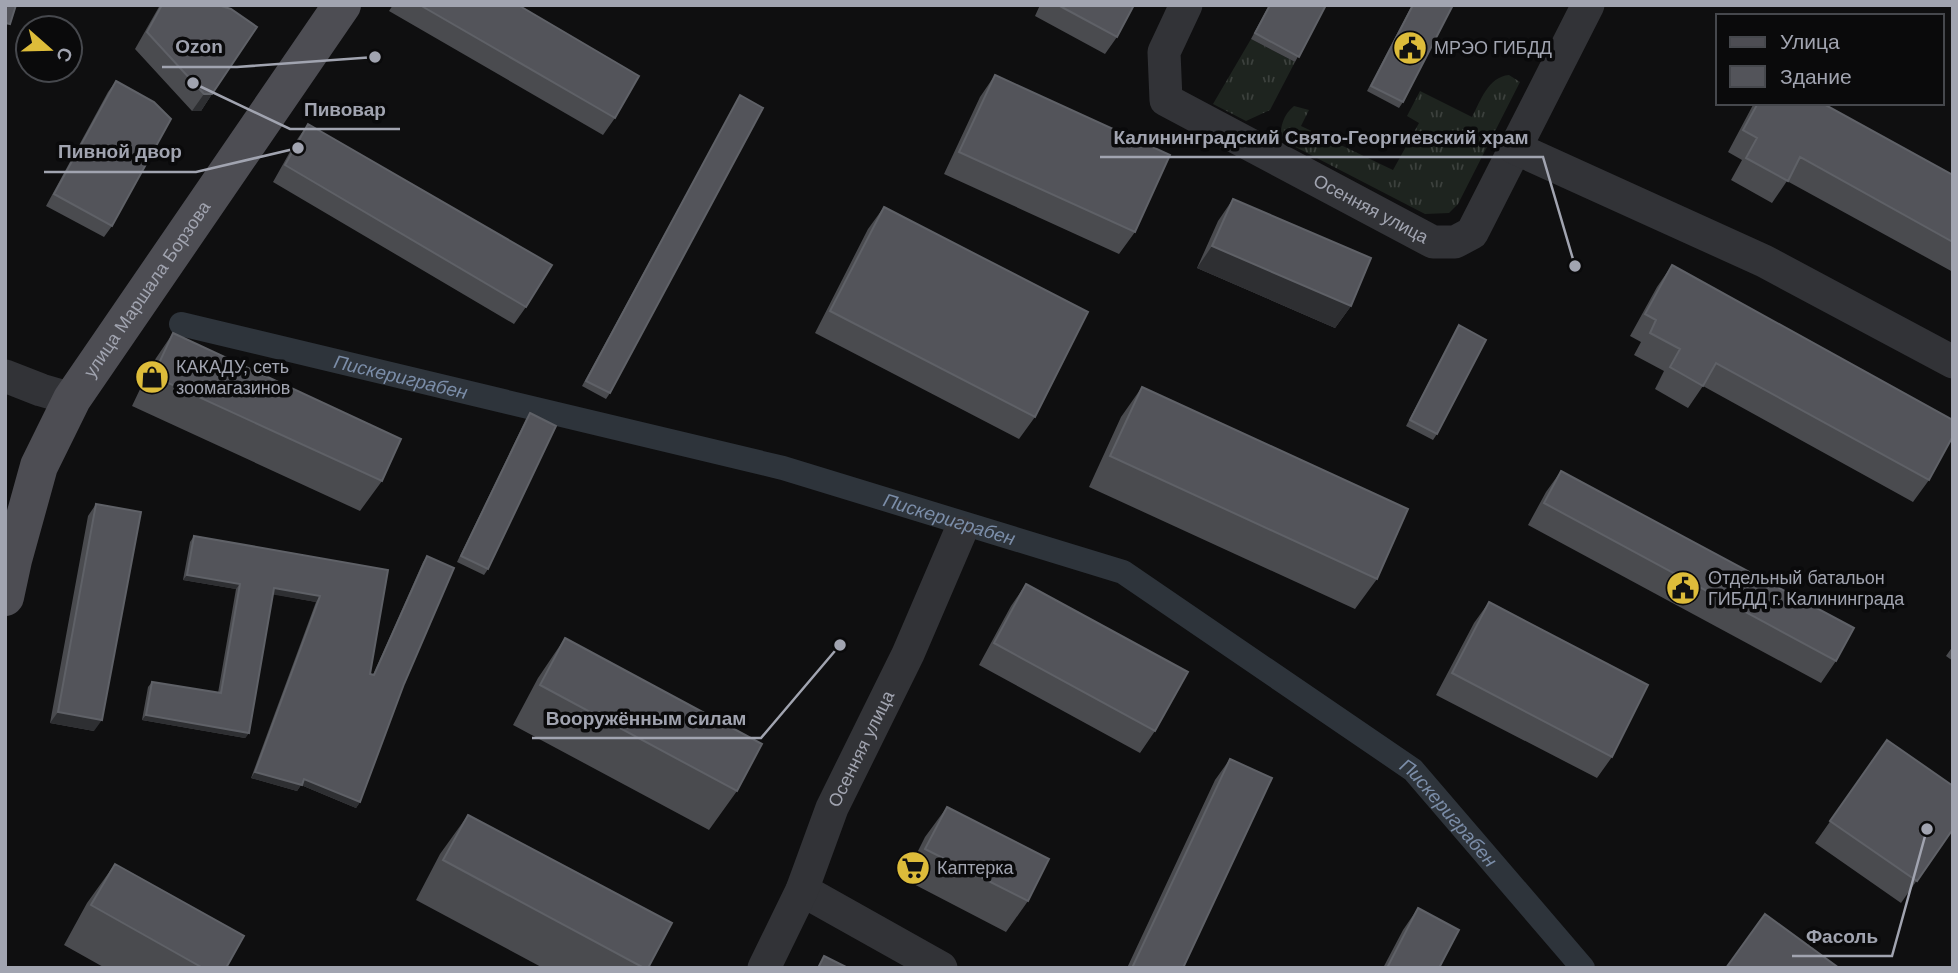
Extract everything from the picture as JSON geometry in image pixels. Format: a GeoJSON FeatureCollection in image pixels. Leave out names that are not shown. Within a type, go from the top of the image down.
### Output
{"type":"FeatureCollection","features":[{"type":"Feature","properties":{"kind":"main road","name":"улица Маршала Борзова"},"geometry":{"type":"LineString","coordinates":[[5,597],[39,466],[72,399],[341,5]]}},
{"type":"Feature","properties":{"kind":"street","name":"Осенняя улица"},"geometry":{"type":"LineString","coordinates":[[1186,5],[1164,52],[1166,100],[1433,242],[1455,242],[1472,233],[1588,5]]}},
{"type":"Feature","properties":{"kind":"street"},"geometry":{"type":"LineString","coordinates":[[1515,148],[1764,261],[1953,362]]}},
{"type":"Feature","properties":{"kind":"street"},"geometry":{"type":"LineString","coordinates":[[5,376],[72,399]]}},
{"type":"Feature","properties":{"kind":"street","name":"Осенняя улица"},"geometry":{"type":"LineString","coordinates":[[764,968],[802,890],[832,808],[908,654],[960,533]]}},
{"type":"Feature","properties":{"kind":"street"},"geometry":{"type":"LineString","coordinates":[[802,890],[941,968]]}},
{"type":"Feature","properties":{"kind":"green space"},"geometry":{"type":"Polygon","coordinates":[[[1251,39],[1295,62],[1270,110],[1246,121],[1213,104],[1251,39]]]}},
{"type":"Feature","properties":{"kind":"green space"},"geometry":{"type":"Polygon","coordinates":[[[1509,75],[1520,82],[1458,204],[1449,213],[1425,214],[1280,139],[1283,121],[1290,109],[1294,106],[1309,110],[1301,126],[1393,170],[1419,123],[1407,116],[1420,91],[1472,117],[1490,85],[1509,75]]]}},
{"type":"Feature","properties":{"kind":"building"},"geometry":{"type":"Polygon","coordinates":[[[5,5],[16,5],[10,24],[5,23],[5,5]]]}},
{"type":"Feature","properties":{"kind":"building"},"geometry":{"type":"Polygon","coordinates":[[[162,5],[218,5],[231,9],[257,27],[212,94],[204,94],[147,32],[162,5]]]}},
{"type":"Feature","properties":{"kind":"building"},"geometry":{"type":"Polygon","coordinates":[[[420,5],[518,5],[639,76],[615,118],[420,5]]]}},
{"type":"Feature","properties":{"kind":"building"},"geometry":{"type":"Polygon","coordinates":[[[1058,5],[1134,5],[1117,37],[1058,5]]]}},
{"type":"Feature","properties":{"kind":"building"},"geometry":{"type":"Polygon","coordinates":[[[1270,5],[1326,5],[1299,57],[1255,33],[1270,5]]]}},
{"type":"Feature","properties":{"kind":"building","name":"МРЭО ГИБДД"},"geometry":{"type":"Polygon","coordinates":[[[1413,5],[1453,5],[1403,102],[1371,86],[1413,5]]]}},
{"type":"Feature","properties":{"kind":"building"},"geometry":{"type":"Polygon","coordinates":[[[995,75],[1170,155],[1135,232],[959,152],[995,75]]]}},
{"type":"Feature","properties":{"kind":"building"},"geometry":{"type":"Polygon","coordinates":[[[116,81],[154,102],[171,119],[112,226],[54,194],[116,81]]]}},
{"type":"Feature","properties":{"kind":"building"},"geometry":{"type":"Polygon","coordinates":[[[740,95],[763,108],[610,393],[586,381],[740,95]]]}},
{"type":"Feature","properties":{"kind":"building"},"geometry":{"type":"Polygon","coordinates":[[[1757,105],[1826,105],[1953,175],[1953,242],[1800,157],[1788,181],[1746,158],[1757,138],[1743,130],[1757,105]]]}},
{"type":"Feature","properties":{"kind":"building"},"geometry":{"type":"Polygon","coordinates":[[[308,124],[552,265],[526,307],[285,165],[308,124]]]}},
{"type":"Feature","properties":{"kind":"building"},"geometry":{"type":"Polygon","coordinates":[[[1233,199],[1371,258],[1351,306],[1212,246],[1233,199]]]}},
{"type":"Feature","properties":{"kind":"building"},"geometry":{"type":"Polygon","coordinates":[[[884,207],[1088,312],[1035,417],[830,311],[884,207]]]}},
{"type":"Feature","properties":{"kind":"building"},"geometry":{"type":"Polygon","coordinates":[[[1672,265],[1953,420],[1953,436],[1929,480],[1716,363],[1703,386],[1670,367],[1680,349],[1650,333],[1656,320],[1645,314],[1672,265]]]}},
{"type":"Feature","properties":{"kind":"building"},"geometry":{"type":"Polygon","coordinates":[[[1459,325],[1486,340],[1437,434],[1410,420],[1459,325]]]}},
{"type":"Feature","properties":{"kind":"building"},"geometry":{"type":"Polygon","coordinates":[[[173,333],[401,439],[382,481],[153,376],[173,333]]]}},
{"type":"Feature","properties":{"kind":"building"},"geometry":{"type":"Polygon","coordinates":[[[1142,387],[1408,509],[1377,579],[1110,456],[1142,387]]]}},
{"type":"Feature","properties":{"kind":"building"},"geometry":{"type":"Polygon","coordinates":[[[530,413],[556,426],[488,569],[461,556],[530,413]]]}},
{"type":"Feature","properties":{"kind":"building"},"geometry":{"type":"Polygon","coordinates":[[[1561,471],[1854,628],[1836,661],[1544,503],[1561,471]]]}},
{"type":"Feature","properties":{"kind":"building"},"geometry":{"type":"Polygon","coordinates":[[[96,504],[141,512],[102,720],[58,712],[96,504]]]}},
{"type":"Feature","properties":{"kind":"building"},"geometry":{"type":"Polygon","coordinates":[[[194,536],[388,570],[370,674],[374,675],[427,556],[454,568],[404,684],[360,802],[304,779],[302,785],[255,772],[320,596],[274,588],[249,733],[146,715],[152,682],[221,693],[240,584],[187,575],[194,536]]]}},
{"type":"Feature","properties":{"kind":"building"},"geometry":{"type":"Polygon","coordinates":[[[1026,584],[1188,672],[1155,731],[994,643],[1026,584]]]}},
{"type":"Feature","properties":{"kind":"building"},"geometry":{"type":"Polygon","coordinates":[[[1489,602],[1648,685],[1612,757],[1452,673],[1489,602]]]}},
{"type":"Feature","properties":{"kind":"building"},"geometry":{"type":"Polygon","coordinates":[[[565,638],[762,744],[737,791],[540,685],[565,638]]]}},
{"type":"Feature","properties":{"kind":"building"},"geometry":{"type":"Polygon","coordinates":[[[1887,740],[1953,786],[1953,829],[1917,881],[1830,821],[1887,740]]]}},
{"type":"Feature","properties":{"kind":"building"},"geometry":{"type":"Polygon","coordinates":[[[1230,759],[1272,778],[1183,968],[1132,968],[1230,759]]]}},
{"type":"Feature","properties":{"kind":"building"},"geometry":{"type":"Polygon","coordinates":[[[947,807],[1049,859],[1028,901],[925,849],[947,807]]]}},
{"type":"Feature","properties":{"kind":"building"},"geometry":{"type":"Polygon","coordinates":[[[468,815],[672,923],[648,968],[443,860],[468,815]]]}},
{"type":"Feature","properties":{"kind":"building"},"geometry":{"type":"Polygon","coordinates":[[[115,864],[244,936],[226,968],[203,968],[91,905],[115,864]]]}},
{"type":"Feature","properties":{"kind":"building"},"geometry":{"type":"Polygon","coordinates":[[[1418,908],[1459,930],[1439,968],[1387,968],[1418,908]]]}},
{"type":"Feature","properties":{"kind":"building"},"geometry":{"type":"Polygon","coordinates":[[[1765,914],[1839,968],[1726,968],[1765,914]]]}},
{"type":"Feature","properties":{"kind":"building"},"geometry":{"type":"Polygon","coordinates":[[[824,956],[848,968],[818,968],[824,956]]]}},
{"type":"Feature","properties":{"kind":"waterway","name":"Пискериграбен"},"geometry":{"type":"LineString","coordinates":[[181,324],[783,468],[1123,572],[1413,770],[1583,968]]}},
{"type":"Feature","properties":{"kind":"place","name":"МРЭО ГИБДД"},"geometry":{"type":"Point","coordinates":[1410,48]}},
{"type":"Feature","properties":{"kind":"place","name":"Ozon"},"geometry":{"type":"Point","coordinates":[375,57]}},
{"type":"Feature","properties":{"kind":"place","name":"Пивовар"},"geometry":{"type":"Point","coordinates":[193,83]}},
{"type":"Feature","properties":{"kind":"place","name":"Пивной двор"},"geometry":{"type":"Point","coordinates":[298,148]}},
{"type":"Feature","properties":{"kind":"place","name":"Калининградский Свято-Георгиевский храм"},"geometry":{"type":"Point","coordinates":[1575,266]}},
{"type":"Feature","properties":{"kind":"place","name":"КАКАДУ, сеть зоомагазинов"},"geometry":{"type":"Point","coordinates":[152,377]}},
{"type":"Feature","properties":{"kind":"place","name":"Отдельный батальон ГИБДД г. Калининграда"},"geometry":{"type":"Point","coordinates":[1683,588]}},
{"type":"Feature","properties":{"kind":"place","name":"Вооружённым силам"},"geometry":{"type":"Point","coordinates":[840,645]}},
{"type":"Feature","properties":{"kind":"place","name":"Фасоль"},"geometry":{"type":"Point","coordinates":[1927,829]}},
{"type":"Feature","properties":{"kind":"place","name":"Каптерка"},"geometry":{"type":"Point","coordinates":[913,868]}}]}
